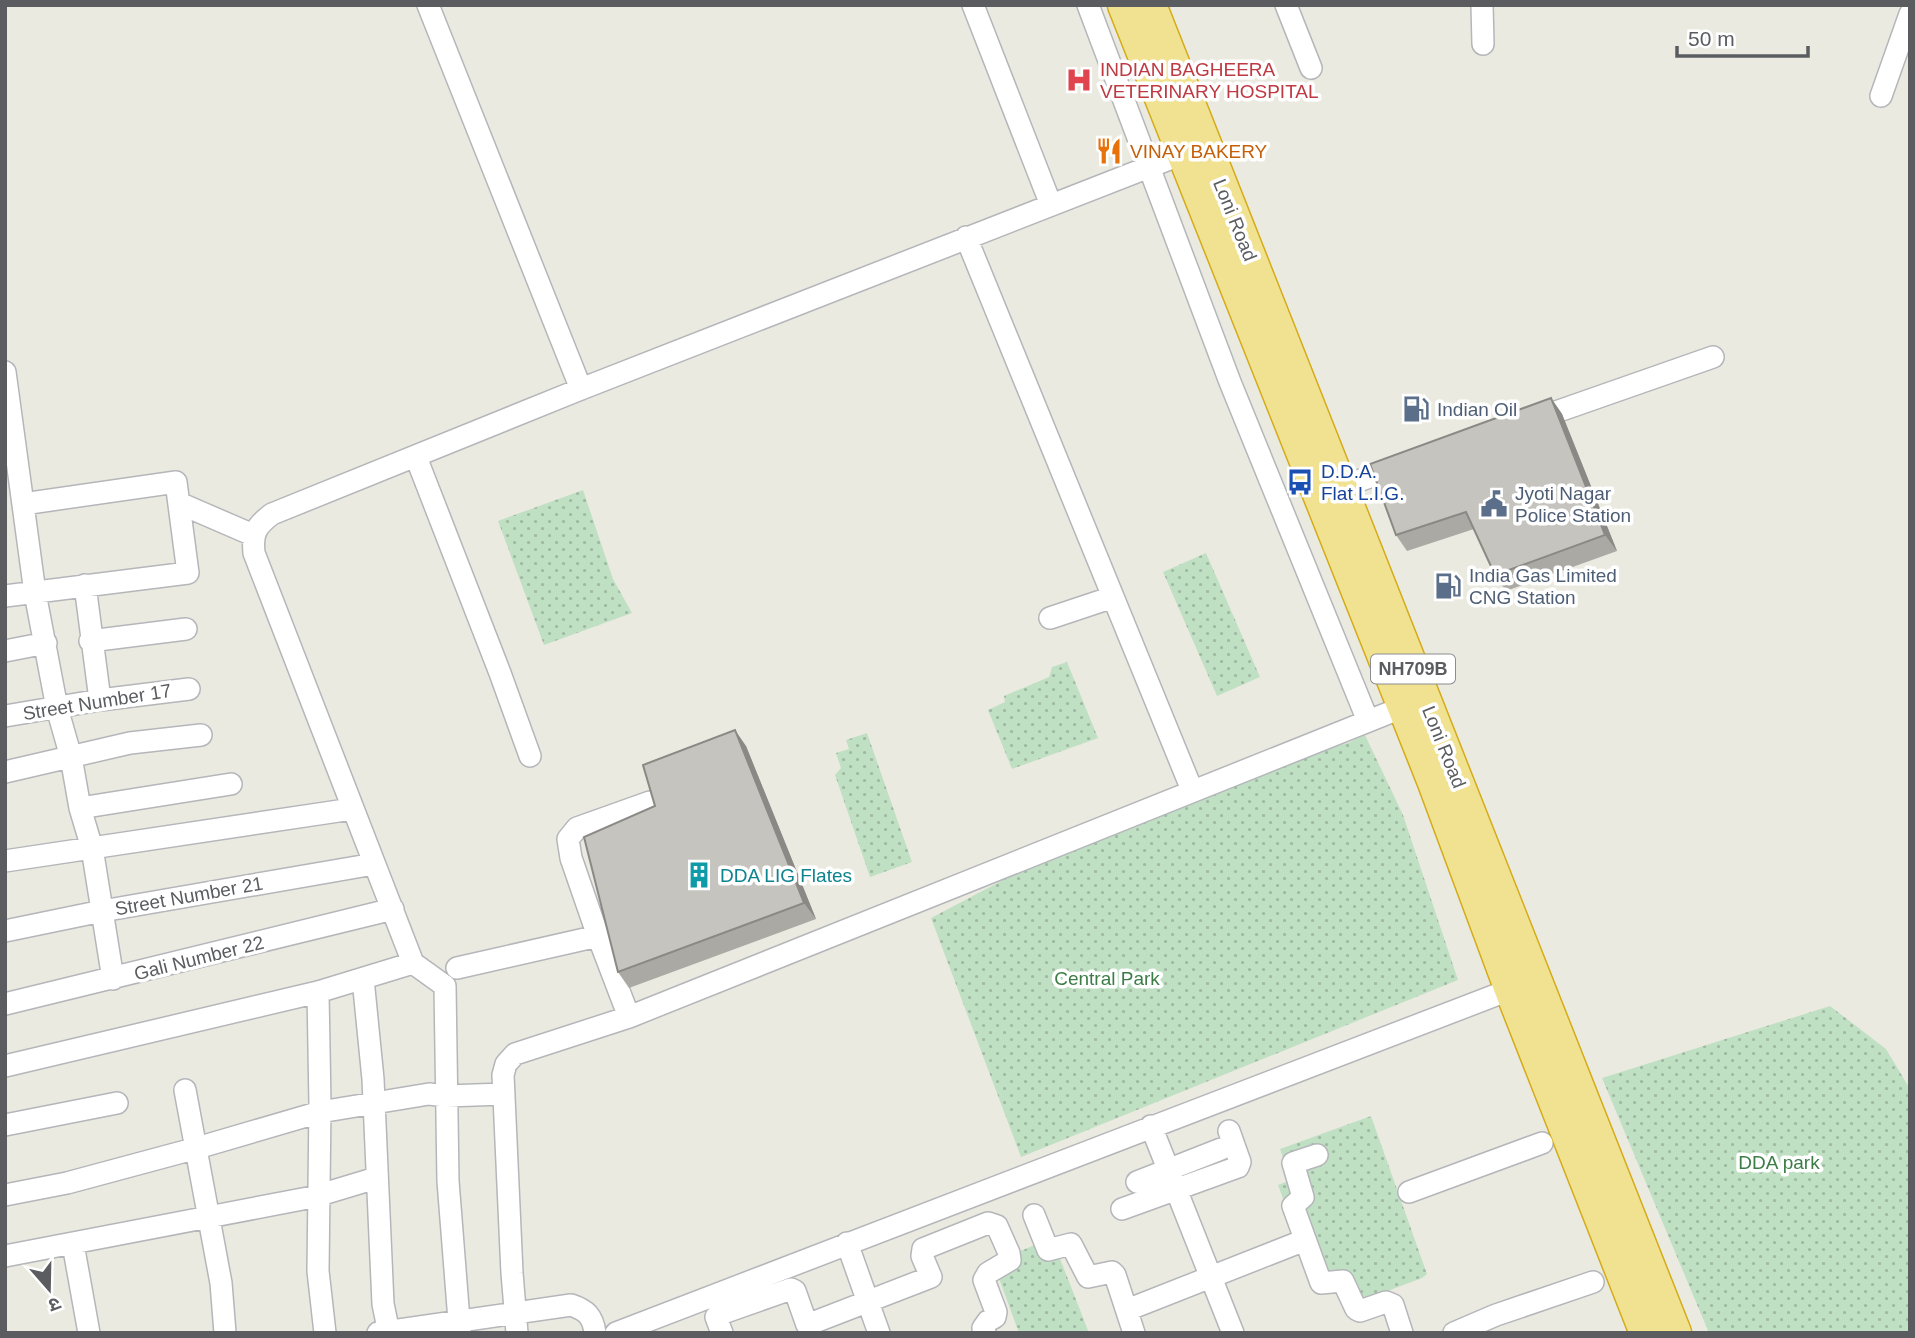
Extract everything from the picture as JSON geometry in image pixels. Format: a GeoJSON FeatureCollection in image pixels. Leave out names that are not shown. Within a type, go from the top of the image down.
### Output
{"type":"FeatureCollection","features":[{"type":"Feature","properties":{"kind":"highway","name":"Loni Road"},"geometry":{"type":"LineString","coordinates":[[1124,5],[1194,149],[1341,487],[1414,703]]}},
{"type":"Feature","properties":{"kind":"highway","name":"Loni Road"},"geometry":{"type":"LineString","coordinates":[[1150,5],[1194,149],[1523,984],[1646,1333]]}},
{"type":"Feature","properties":{"kind":"highway","name":"Loni Road"},"geometry":{"type":"LineString","coordinates":[[1523,984],[1675,1333]]}},
{"type":"Feature","properties":{"kind":"street"},"geometry":{"type":"LineString","coordinates":[[428,5],[581,389]]}},
{"type":"Feature","properties":{"kind":"street"},"geometry":{"type":"LineString","coordinates":[[973,5],[1051,205]]}},
{"type":"Feature","properties":{"kind":"street"},"geometry":{"type":"LineString","coordinates":[[1088,5],[1230,382],[1368,721]]}},
{"type":"Feature","properties":{"kind":"street"},"geometry":{"type":"LineString","coordinates":[[1286,5],[1311,68]]}},
{"type":"Feature","properties":{"kind":"street"},"geometry":{"type":"LineString","coordinates":[[1482,5],[1483,44]]}},
{"type":"Feature","properties":{"kind":"street"},"geometry":{"type":"LineString","coordinates":[[1881,96],[1910,15]]}},
{"type":"Feature","properties":{"kind":"street"},"geometry":{"type":"LineString","coordinates":[[460,1326],[448,1181],[445,986],[412,963],[254,553],[253,535],[259,523],[272,514],[581,389],[1194,149]]}},
{"type":"Feature","properties":{"kind":"street"},"geometry":{"type":"LineString","coordinates":[[966,237],[1192,790]]}},
{"type":"Feature","properties":{"kind":"street"},"geometry":{"type":"LineString","coordinates":[[1508,429],[1713,357]]}},
{"type":"Feature","properties":{"kind":"street"},"geometry":{"type":"LineString","coordinates":[[5,372],[11,463],[23,504],[35,593],[57,708],[92,848],[113,979]]}},
{"type":"Feature","properties":{"kind":"street"},"geometry":{"type":"LineString","coordinates":[[416,457],[530,756]]}},
{"type":"Feature","properties":{"kind":"street"},"geometry":{"type":"LineString","coordinates":[[1341,487],[1418,460]]}},
{"type":"Feature","properties":{"kind":"street"},"geometry":{"type":"LineString","coordinates":[[5,596],[188,573],[176,482],[23,504]]}},
{"type":"Feature","properties":{"kind":"street"},"geometry":{"type":"LineString","coordinates":[[179,503],[253,535]]}},
{"type":"Feature","properties":{"kind":"street"},"geometry":{"type":"LineString","coordinates":[[85,585],[90,641],[100,699]]}},
{"type":"Feature","properties":{"kind":"street"},"geometry":{"type":"LineString","coordinates":[[1050,618],[1113,597]]}},
{"type":"Feature","properties":{"kind":"street"},"geometry":{"type":"LineString","coordinates":[[90,641],[186,629]]}},
{"type":"Feature","properties":{"kind":"street"},"geometry":{"type":"LineString","coordinates":[[5,651],[46,643]]}},
{"type":"Feature","properties":{"kind":"street","name":"Street Number 17"},"geometry":{"type":"LineString","coordinates":[[5,716],[100,699],[189,688]]}},
{"type":"Feature","properties":{"kind":"street"},"geometry":{"type":"LineString","coordinates":[[516,1323],[503,1075],[506,1064],[515,1055],[629,1017],[1414,703]]}},
{"type":"Feature","properties":{"kind":"street"},"geometry":{"type":"LineString","coordinates":[[5,772],[131,744],[201,735]]}},
{"type":"Feature","properties":{"kind":"street"},"geometry":{"type":"LineString","coordinates":[[80,808],[232,784]]}},
{"type":"Feature","properties":{"kind":"street"},"geometry":{"type":"LineString","coordinates":[[629,1017],[571,858],[568,839],[577,828],[650,802]]}},
{"type":"Feature","properties":{"kind":"street"},"geometry":{"type":"LineString","coordinates":[[5,861],[352,810]]}},
{"type":"Feature","properties":{"kind":"street","name":"Street Number 21"},"geometry":{"type":"LineString","coordinates":[[5,930],[374,864]]}},
{"type":"Feature","properties":{"kind":"street","name":"Gali Number 22"},"geometry":{"type":"LineString","coordinates":[[5,1004],[393,909]]}},
{"type":"Feature","properties":{"kind":"street"},"geometry":{"type":"LineString","coordinates":[[457,968],[598,936]]}},
{"type":"Feature","properties":{"kind":"street"},"geometry":{"type":"LineString","coordinates":[[5,1066],[318,992],[412,963]]}},
{"type":"Feature","properties":{"kind":"street"},"geometry":{"type":"LineString","coordinates":[[363,979],[373,1102],[385,1332],[516,1323],[571,1305],[586,1310],[594,1323],[595,1333]]}},
{"type":"Feature","properties":{"kind":"street"},"geometry":{"type":"LineString","coordinates":[[616,1333],[1523,984]]}},
{"type":"Feature","properties":{"kind":"street"},"geometry":{"type":"LineString","coordinates":[[318,992],[318,1271],[325,1333]]}},
{"type":"Feature","properties":{"kind":"street"},"geometry":{"type":"LineString","coordinates":[[185,1090],[221,1283],[225,1333]]}},
{"type":"Feature","properties":{"kind":"street"},"geometry":{"type":"LineString","coordinates":[[5,1195],[67,1183],[320,1112],[429,1094],[504,1094]]}},
{"type":"Feature","properties":{"kind":"street"},"geometry":{"type":"LineString","coordinates":[[5,1125],[117,1103]]}},
{"type":"Feature","properties":{"kind":"street"},"geometry":{"type":"LineString","coordinates":[[1151,1126],[1233,1333]]}},
{"type":"Feature","properties":{"kind":"street"},"geometry":{"type":"LineString","coordinates":[[1137,1182],[1172,1179],[1238,1167],[1240,1162],[1225,1140]]}},
{"type":"Feature","properties":{"kind":"street"},"geometry":{"type":"LineString","coordinates":[[1409,1192],[1542,1143]]}},
{"type":"Feature","properties":{"kind":"street"},"geometry":{"type":"LineString","coordinates":[[1317,1155],[1293,1163],[1303,1197],[1293,1206],[1321,1283],[1343,1281],[1356,1310],[1386,1302],[1393,1306],[1402,1333]]}},
{"type":"Feature","properties":{"kind":"street"},"geometry":{"type":"LineString","coordinates":[[5,1256],[319,1195],[376,1178]]}},
{"type":"Feature","properties":{"kind":"street"},"geometry":{"type":"LineString","coordinates":[[1122,1209],[1172,1179]]}},
{"type":"Feature","properties":{"kind":"street"},"geometry":{"type":"LineString","coordinates":[[1034,1215],[1048,1250],[1071,1244],[1088,1277],[1112,1272],[1134,1333]]}},
{"type":"Feature","properties":{"kind":"street"},"geometry":{"type":"LineString","coordinates":[[722,1333],[716,1317],[720,1314],[791,1289],[795,1292],[807,1325],[931,1277],[922,1255],[923,1248],[988,1223],[998,1226],[1010,1253],[1010,1260],[988,1273],[984,1280],[996,1312],[995,1317],[983,1328],[985,1333]]}},
{"type":"Feature","properties":{"kind":"street"},"geometry":{"type":"LineString","coordinates":[[1127,1310],[1305,1240]]}},
{"type":"Feature","properties":{"kind":"street"},"geometry":{"type":"LineString","coordinates":[[847,1243],[879,1333]]}},
{"type":"Feature","properties":{"kind":"street"},"geometry":{"type":"LineString","coordinates":[[73,1244],[89,1333]]}},
{"type":"Feature","properties":{"kind":"street"},"geometry":{"type":"LineString","coordinates":[[1454,1333],[1496,1315],[1593,1282]]}},
{"type":"Feature","properties":{"kind":"green space"},"geometry":{"type":"Polygon","coordinates":[[[583,490],[613,579],[632,613],[544,645],[498,521],[583,490]]]}},
{"type":"Feature","properties":{"kind":"green space"},"geometry":{"type":"Polygon","coordinates":[[[1206,553],[1260,677],[1217,696],[1163,572],[1206,553]]]}},
{"type":"Feature","properties":{"kind":"green space"},"geometry":{"type":"Polygon","coordinates":[[[1067,662],[1098,738],[1012,769],[988,710],[1005,702],[1004,696],[1049,677],[1052,667],[1067,662]]]}},
{"type":"Feature","properties":{"kind":"green space"},"geometry":{"type":"Polygon","coordinates":[[[867,733],[912,862],[870,877],[835,775],[841,768],[836,753],[849,749],[846,740],[867,733]]]}},
{"type":"Feature","properties":{"kind":"green space","name":"Central Park"},"geometry":{"type":"Polygon","coordinates":[[[1365,735],[1403,815],[1458,980],[1021,1157],[931,918],[1043,859],[1295,758],[1348,743],[1365,735]]]}},
{"type":"Feature","properties":{"kind":"green space","name":"DDA park"},"geometry":{"type":"Polygon","coordinates":[[[1830,1006],[1886,1049],[1910,1089],[1910,1333],[1709,1333],[1602,1078],[1830,1006]]]}},
{"type":"Feature","properties":{"kind":"green space"},"geometry":{"type":"Polygon","coordinates":[[[1371,1116],[1427,1274],[1353,1304],[1340,1270],[1313,1280],[1278,1185],[1291,1180],[1280,1149],[1371,1116]]]}},
{"type":"Feature","properties":{"kind":"green space"},"geometry":{"type":"Polygon","coordinates":[[[1052,1238],[1089,1333],[1019,1333],[993,1262],[1052,1238]]]}},
{"type":"Feature","properties":{"kind":"building","name":"Jyoti Nagar Police Station"},"geometry":{"type":"Polygon","coordinates":[[[1551,398],[1605,535],[1495,575],[1466,512],[1396,535],[1370,464],[1551,398]]]}},
{"type":"Feature","properties":{"kind":"building","name":"DDA LIG Flates"},"geometry":{"type":"Polygon","coordinates":[[[735,730],[804,903],[618,972],[584,837],[655,806],[643,765],[735,730]]]}},
{"type":"Feature","properties":{"kind":"place","name":"INDIAN BAGHEERA VETERINARY HOSPITAL"},"geometry":{"type":"Point","coordinates":[1079,80]}},
{"type":"Feature","properties":{"kind":"place","name":"VINAY BAKERY"},"geometry":{"type":"Point","coordinates":[1109,151]}},
{"type":"Feature","properties":{"kind":"place","name":"Indian Oil"},"geometry":{"type":"Point","coordinates":[1416,409]}},
{"type":"Feature","properties":{"kind":"place","name":"D.D.A. Flat L.I.G."},"geometry":{"type":"Point","coordinates":[1300,482]}},
{"type":"Feature","properties":{"kind":"place","name":"Jyoti Nagar Police Station"},"geometry":{"type":"Point","coordinates":[1494,504]}},
{"type":"Feature","properties":{"kind":"place","name":"India Gas Limited CNG Station"},"geometry":{"type":"Point","coordinates":[1448,586]}},
{"type":"Feature","properties":{"kind":"place","name":"DDA LIG Flates"},"geometry":{"type":"Point","coordinates":[699,875]}}]}
